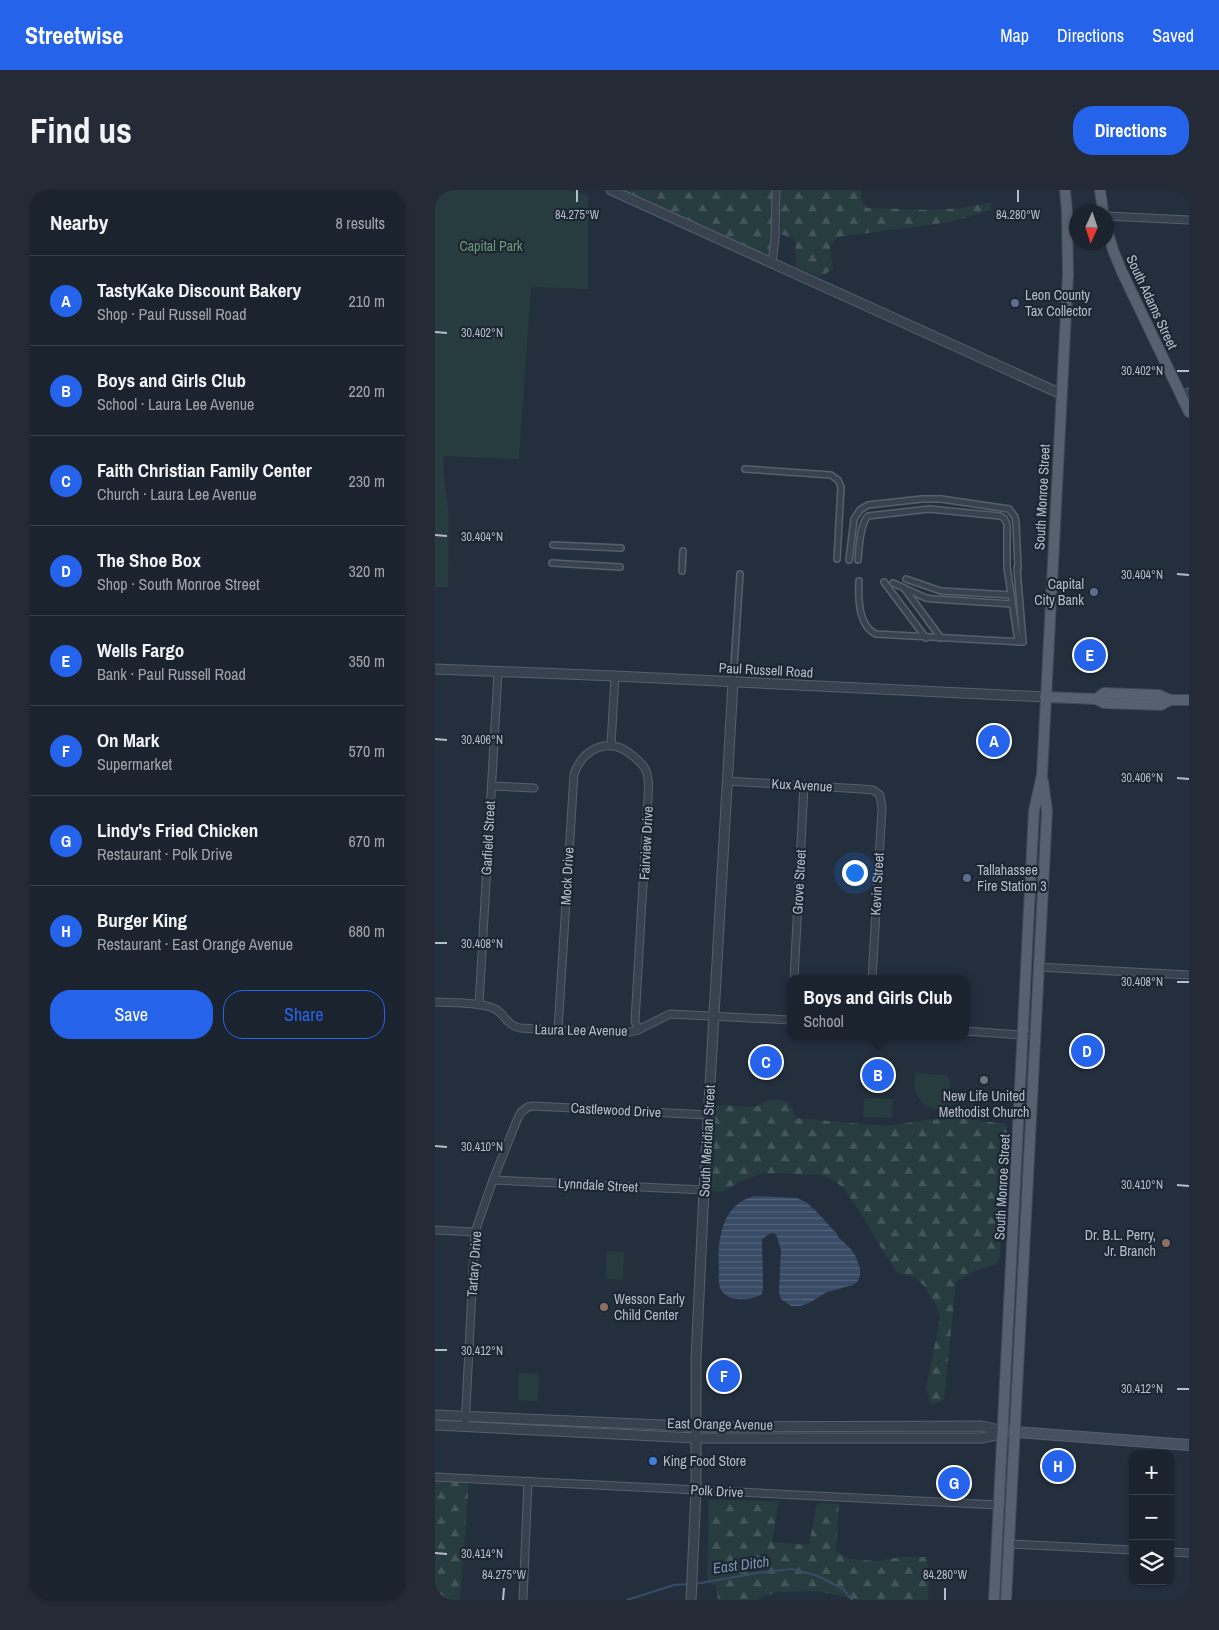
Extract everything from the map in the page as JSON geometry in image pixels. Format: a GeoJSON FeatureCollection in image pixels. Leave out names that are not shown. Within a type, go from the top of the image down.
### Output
{"type":"FeatureCollection","features":[{"type":"Feature","properties":{"kind":"main road","name":"South Monroe Street"},"geometry":{"type":"LineString","coordinates":[[994,1600],[1034,811],[1042,775],[1068,275],[1065,190]]}},
{"type":"Feature","properties":{"kind":"main road"},"geometry":{"type":"LineString","coordinates":[[1100,190],[1102,205]]}},
{"type":"Feature","properties":{"kind":"main road","name":"South Adams Street"},"geometry":{"type":"LineString","coordinates":[[1113,250],[1122,272],[1185,394],[1189,412]]}},
{"type":"Feature","properties":{"kind":"main road","name":"Paul Russell Road"},"geometry":{"type":"LineString","coordinates":[[1045,697],[1096,699],[1104,703],[1161,705],[1170,700],[1189,700]]}},
{"type":"Feature","properties":{"kind":"main road","name":"South Monroe Street"},"geometry":{"type":"LineString","coordinates":[[1006,1600],[1047,806],[1042,775]]}},
{"type":"Feature","properties":{"kind":"main road"},"geometry":{"type":"LineString","coordinates":[[1033,830],[1039,833],[1045,842]]}},
{"type":"Feature","properties":{"kind":"main road"},"geometry":{"type":"LineString","coordinates":[[1029,912],[1041,913]]}},
{"type":"Feature","properties":{"kind":"main road","name":"East Orange Avenue"},"geometry":{"type":"LineString","coordinates":[[1003,1431],[1189,1445]]}},
{"type":"Feature","properties":{"kind":"main road"},"geometry":{"type":"LineString","coordinates":[[997,1545],[1005,1550],[1009,1556]]}},
{"type":"Feature","properties":{"kind":"street"},"geometry":{"type":"LineString","coordinates":[[611,190],[1061,394]]}},
{"type":"Feature","properties":{"kind":"street"},"geometry":{"type":"LineString","coordinates":[[772,263],[775,239],[776,190]]}},
{"type":"Feature","properties":{"kind":"street"},"geometry":{"type":"LineString","coordinates":[[1114,216],[1189,220]]}},
{"type":"Feature","properties":{"kind":"street"},"geometry":{"type":"LineString","coordinates":[[745,469],[831,475],[838,480],[841,487],[837,559]]}},
{"type":"Feature","properties":{"kind":"street"},"geometry":{"type":"LineString","coordinates":[[849,560],[854,519],[857,513],[864,507],[915,499],[941,499],[1009,509],[1015,517],[1016,523],[1017,568],[1023,642],[885,636],[876,634],[867,629],[863,618],[859,601],[859,581]]}},
{"type":"Feature","properties":{"kind":"street"},"geometry":{"type":"LineString","coordinates":[[858,560],[865,518],[868,516],[917,509],[939,509],[1004,518],[1007,524],[1007,568],[1018,642]]}},
{"type":"Feature","properties":{"kind":"street"},"geometry":{"type":"LineString","coordinates":[[553,544],[621,548]]}},
{"type":"Feature","properties":{"kind":"street"},"geometry":{"type":"LineString","coordinates":[[682,570],[683,551]]}},
{"type":"Feature","properties":{"kind":"street"},"geometry":{"type":"LineString","coordinates":[[552,563],[620,567]]}},
{"type":"Feature","properties":{"kind":"street"},"geometry":{"type":"LineString","coordinates":[[733,682],[740,574]]}},
{"type":"Feature","properties":{"kind":"street"},"geometry":{"type":"LineString","coordinates":[[906,579],[941,590],[1011,595]]}},
{"type":"Feature","properties":{"kind":"street"},"geometry":{"type":"LineString","coordinates":[[884,582],[926,638]]}},
{"type":"Feature","properties":{"kind":"street"},"geometry":{"type":"LineString","coordinates":[[893,583],[926,598],[1012,604]]}},
{"type":"Feature","properties":{"kind":"street"},"geometry":{"type":"LineString","coordinates":[[904,588],[941,638]]}},
{"type":"Feature","properties":{"kind":"street","name":"Paul Russell Road"},"geometry":{"type":"LineString","coordinates":[[435,669],[1045,697]]}},
{"type":"Feature","properties":{"kind":"street","name":"Garfield Street"},"geometry":{"type":"LineString","coordinates":[[479,1004],[497,672]]}},
{"type":"Feature","properties":{"kind":"street"},"geometry":{"type":"LineString","coordinates":[[611,745],[615,676]]}},
{"type":"Feature","properties":{"kind":"street","name":"South Meridian Street"},"geometry":{"type":"LineString","coordinates":[[691,1600],[696,1490],[696,1359],[703,1190],[709,1115],[713,1015],[733,682]]}},
{"type":"Feature","properties":{"kind":"street","name":"Mock Drive"},"geometry":{"type":"LineString","coordinates":[[558,1030],[574,774],[577,766],[586,754],[595,749],[611,745]]}},
{"type":"Feature","properties":{"kind":"street","name":"Fairview Drive"},"geometry":{"type":"LineString","coordinates":[[611,745],[619,747],[635,758],[646,770],[648,778],[648,808],[635,1021],[638,1030]]}},
{"type":"Feature","properties":{"kind":"street","name":"Kux Avenue"},"geometry":{"type":"LineString","coordinates":[[727,781],[877,791]]}},
{"type":"Feature","properties":{"kind":"street","name":"Grove Street"},"geometry":{"type":"LineString","coordinates":[[794,975],[804,785]]}},
{"type":"Feature","properties":{"kind":"street"},"geometry":{"type":"LineString","coordinates":[[492,786],[534,788]]}},
{"type":"Feature","properties":{"kind":"street","name":"Kevin Street"},"geometry":{"type":"LineString","coordinates":[[872,975],[882,808],[882,799],[877,791]]}},
{"type":"Feature","properties":{"kind":"street"},"geometry":{"type":"LineString","coordinates":[[1038,967],[1189,975]]}},
{"type":"Feature","properties":{"kind":"street","name":"Laura Lee Avenue"},"geometry":{"type":"LineString","coordinates":[[435,1002],[485,1005],[496,1009],[506,1021],[514,1026],[558,1030],[619,1033],[638,1030],[670,1014],[787,1020]]}},
{"type":"Feature","properties":{"kind":"street"},"geometry":{"type":"LineString","coordinates":[[969,1031],[1035,1036]]}},
{"type":"Feature","properties":{"kind":"street","name":"Castlewood Drive"},"geometry":{"type":"LineString","coordinates":[[524,1110],[533,1106],[709,1115]]}},
{"type":"Feature","properties":{"kind":"street","name":"Tartary Drive"},"geometry":{"type":"LineString","coordinates":[[465,1427],[475,1232],[517,1120],[524,1110]]}},
{"type":"Feature","properties":{"kind":"street","name":"Lynndale Street"},"geometry":{"type":"LineString","coordinates":[[493,1180],[703,1190]]}},
{"type":"Feature","properties":{"kind":"street"},"geometry":{"type":"LineString","coordinates":[[435,1230],[475,1232]]}},
{"type":"Feature","properties":{"kind":"street","name":"East Orange Avenue"},"geometry":{"type":"LineString","coordinates":[[435,1414],[696,1427],[982,1426],[1003,1431]]}},
{"type":"Feature","properties":{"kind":"street","name":"East Orange Avenue"},"geometry":{"type":"LineString","coordinates":[[435,1425],[696,1438],[981,1438],[996,1435],[1003,1431]]}},
{"type":"Feature","properties":{"kind":"street","name":"Polk Drive"},"geometry":{"type":"LineString","coordinates":[[435,1477],[999,1505]]}},
{"type":"Feature","properties":{"kind":"street"},"geometry":{"type":"LineString","coordinates":[[523,1600],[528,1481]]}},
{"type":"Feature","properties":{"kind":"street"},"geometry":{"type":"LineString","coordinates":[[1009,1544],[1129,1550]]}},
{"type":"Feature","properties":{"kind":"street"},"geometry":{"type":"LineString","coordinates":[[1174,1552],[1189,1553]]}},
{"type":"Feature","properties":{"kind":"green space","name":"Capital Park"},"geometry":{"type":"Polygon","coordinates":[[[435,190],[568,190],[588,195],[588,289],[531,287],[519,459],[444,456],[443,468],[449,516],[448,587],[435,587],[435,190]]]}},
{"type":"Feature","properties":{"kind":"green space"},"geometry":{"type":"Polygon","coordinates":[[[621,190],[773,190],[771,254],[769,256],[621,190]]]}},
{"type":"Feature","properties":{"kind":"green space"},"geometry":{"type":"Polygon","coordinates":[[[781,190],[861,190],[861,199],[867,208],[933,210],[963,208],[991,202],[991,210],[951,222],[838,237],[830,246],[833,269],[820,277],[796,266],[795,239],[780,234],[781,190]]]}},
{"type":"Feature","properties":{"kind":"green space"},"geometry":{"type":"Polygon","coordinates":[[[916,1073],[947,1075],[950,1080],[951,1107],[935,1110],[922,1102],[915,1089],[916,1073]]]}},
{"type":"Feature","properties":{"kind":"green space"},"geometry":{"type":"Polygon","coordinates":[[[864,1098],[893,1099],[892,1118],[863,1117],[864,1098]]]}},
{"type":"Feature","properties":{"kind":"green space"},"geometry":{"type":"Polygon","coordinates":[[[768,1100],[787,1102],[796,1118],[886,1126],[957,1118],[1007,1124],[1000,1257],[996,1264],[974,1271],[956,1282],[944,1399],[936,1404],[930,1403],[926,1388],[940,1318],[935,1303],[917,1279],[896,1272],[843,1187],[823,1175],[763,1173],[741,1181],[722,1192],[712,1191],[710,1177],[711,1111],[716,1106],[725,1105],[755,1107],[768,1100]]]}},
{"type":"Feature","properties":{"kind":"green space"},"geometry":{"type":"Polygon","coordinates":[[[607,1251],[624,1252],[623,1280],[606,1279],[607,1251]]]}},
{"type":"Feature","properties":{"kind":"green space"},"geometry":{"type":"Polygon","coordinates":[[[519,1373],[539,1374],[538,1401],[518,1400],[519,1373]]]}},
{"type":"Feature","properties":{"kind":"green space"},"geometry":{"type":"Polygon","coordinates":[[[435,1481],[469,1482],[460,1600],[447,1600],[435,1591],[435,1481]]]}},
{"type":"Feature","properties":{"kind":"green space"},"geometry":{"type":"Polygon","coordinates":[[[709,1500],[779,1501],[772,1542],[809,1545],[817,1503],[839,1504],[836,1552],[849,1559],[878,1561],[901,1557],[927,1557],[928,1600],[859,1600],[817,1591],[776,1592],[756,1600],[718,1600],[716,1587],[707,1582],[709,1500]]]}},
{"type":"Feature","properties":{"kind":"water"},"geometry":{"type":"Polygon","coordinates":[[[756,1196],[797,1198],[807,1203],[855,1255],[860,1268],[860,1276],[857,1282],[853,1285],[827,1292],[801,1306],[791,1306],[781,1299],[779,1292],[781,1250],[776,1234],[771,1233],[762,1239],[762,1294],[751,1298],[739,1299],[723,1293],[719,1283],[719,1246],[724,1224],[736,1206],[756,1196]]]}},
{"type":"Feature","properties":{"kind":"waterway","name":"East Ditch"},"geometry":{"type":"LineString","coordinates":[[695,1584],[792,1569],[818,1576],[843,1589],[852,1600]]}},
{"type":"Feature","properties":{"kind":"waterway","name":"East Ditch"},"geometry":{"type":"LineString","coordinates":[[627,1600],[674,1585],[690,1584]]}},
{"type":"Feature","properties":{"kind":"place","name":"Leon County Tax Collector"},"geometry":{"type":"Point","coordinates":[1015,303]}},
{"type":"Feature","properties":{"kind":"place","name":"Capital City Bank"},"geometry":{"type":"Point","coordinates":[1094,592]}},
{"type":"Feature","properties":{"kind":"place","name":"Wells Fargo"},"geometry":{"type":"Point","coordinates":[1090,655]}},
{"type":"Feature","properties":{"kind":"place","name":"TastyKake Discount Bakery"},"geometry":{"type":"Point","coordinates":[994,741]}},
{"type":"Feature","properties":{"kind":"place","name":"Tallahassee Fire Station 3"},"geometry":{"type":"Point","coordinates":[967,878]}},
{"type":"Feature","properties":{"kind":"place","name":"The Shoe Box"},"geometry":{"type":"Point","coordinates":[1087,1051]}},
{"type":"Feature","properties":{"kind":"place","name":"Faith Christian Family Center"},"geometry":{"type":"Point","coordinates":[766,1062]}},
{"type":"Feature","properties":{"kind":"place","name":"Boys and Girls Club"},"geometry":{"type":"Point","coordinates":[878,1075]}},
{"type":"Feature","properties":{"kind":"place","name":"New Life United Methodist Church"},"geometry":{"type":"Point","coordinates":[984,1080]}},
{"type":"Feature","properties":{"kind":"place","name":"Dr. B.L. Perry, Jr. Branch"},"geometry":{"type":"Point","coordinates":[1166,1243]}},
{"type":"Feature","properties":{"kind":"place","name":"Wesson Early Child Center"},"geometry":{"type":"Point","coordinates":[604,1307]}},
{"type":"Feature","properties":{"kind":"place","name":"On Mark"},"geometry":{"type":"Point","coordinates":[724,1376]}},
{"type":"Feature","properties":{"kind":"place","name":"King Food Store"},"geometry":{"type":"Point","coordinates":[653,1461]}},
{"type":"Feature","properties":{"kind":"place","name":"Burger King"},"geometry":{"type":"Point","coordinates":[1058,1466]}},
{"type":"Feature","properties":{"kind":"place","name":"Lindy's Fried Chicken"},"geometry":{"type":"Point","coordinates":[954,1483]}}]}
